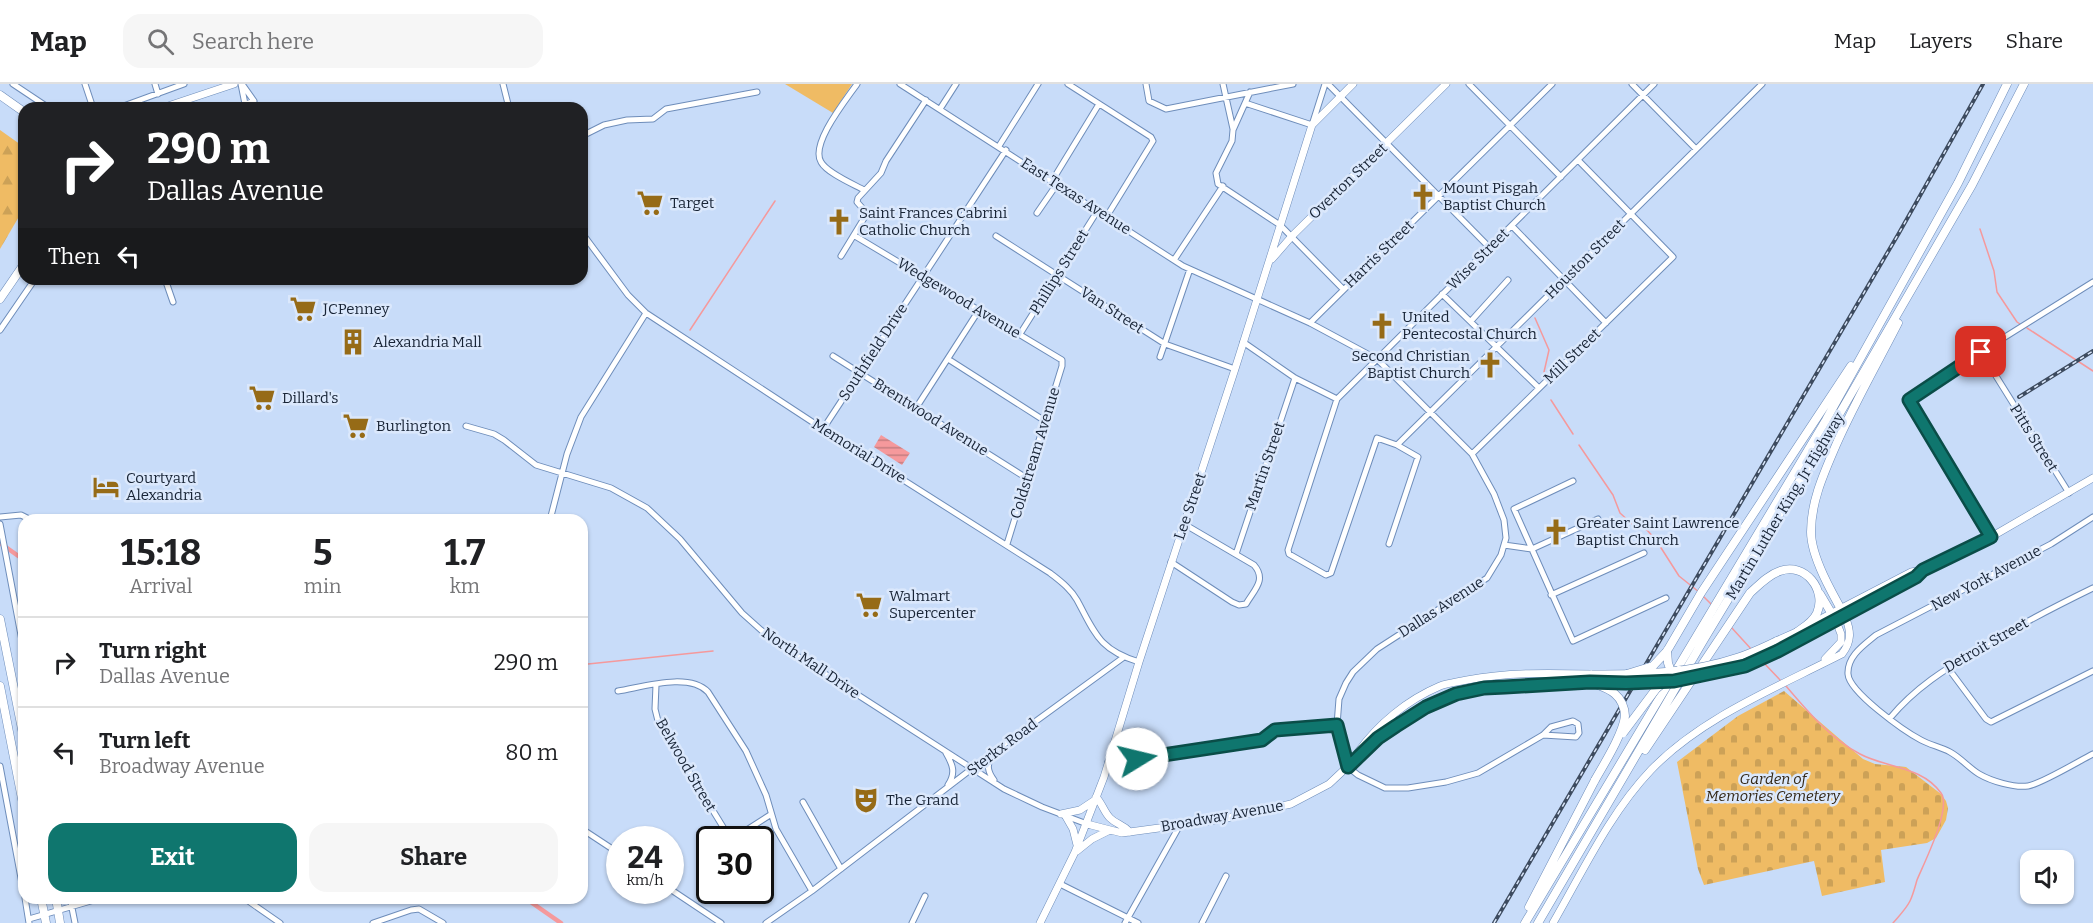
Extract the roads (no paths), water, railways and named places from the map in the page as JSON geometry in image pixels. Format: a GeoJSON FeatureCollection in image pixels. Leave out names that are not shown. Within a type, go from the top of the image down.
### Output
{"type":"FeatureCollection","features":[{"type":"Feature","properties":{"kind":"highway","name":"Martin Luther King, Jr Highway"},"geometry":{"type":"LineString","coordinates":[[1522,923],[1624,760],[1709,612],[1826,420],[1958,183],[2007,84]]}},
{"type":"Feature","properties":{"kind":"highway","name":"Martin Luther King, Jr Highway"},"geometry":{"type":"LineString","coordinates":[[1538,923],[1830,432],[1950,222],[2024,84]]}},
{"type":"Feature","properties":{"kind":"highway"},"geometry":{"type":"LineString","coordinates":[[0,95],[18,108]]}},
{"type":"Feature","properties":{"kind":"highway"},"geometry":{"type":"LineString","coordinates":[[1845,616],[1814,549],[1811,534],[1820,482],[1848,419],[1950,222]]}},
{"type":"Feature","properties":{"kind":"highway"},"geometry":{"type":"LineString","coordinates":[[0,299],[18,273]]}},
{"type":"Feature","properties":{"kind":"highway"},"geometry":{"type":"LineString","coordinates":[[1627,674],[1653,666],[1667,651],[1701,593],[1843,375],[1861,354]]}},
{"type":"Feature","properties":{"kind":"highway"},"geometry":{"type":"LineString","coordinates":[[1612,798],[1750,593],[1767,577],[1781,570],[1790,569],[1805,573],[1836,621]]}},
{"type":"Feature","properties":{"kind":"highway"},"geometry":{"type":"LineString","coordinates":[[1797,632],[1808,625],[1817,614],[1820,599],[1818,590]]}},
{"type":"Feature","properties":{"kind":"highway"},"geometry":{"type":"LineString","coordinates":[[0,619],[18,710]]}},
{"type":"Feature","properties":{"kind":"highway"},"geometry":{"type":"LineString","coordinates":[[1522,923],[1612,749],[1641,706],[1664,681],[1674,674],[1667,651]]}},
{"type":"Feature","properties":{"kind":"highway"},"geometry":{"type":"LineString","coordinates":[[1591,678],[1616,695],[1624,708],[1625,717],[1612,749]]}},
{"type":"Feature","properties":{"kind":"highway"},"geometry":{"type":"LineString","coordinates":[[0,686],[18,778]]}},
{"type":"Feature","properties":{"kind":"highway"},"geometry":{"type":"LineString","coordinates":[[42,904],[45,919]]}},
{"type":"Feature","properties":{"kind":"highway"},"geometry":{"type":"LineString","coordinates":[[57,904],[60,923]]}},
{"type":"Feature","properties":{"kind":"main road"},"geometry":{"type":"LineString","coordinates":[[183,102],[234,84]]}},
{"type":"Feature","properties":{"kind":"main road"},"geometry":{"type":"LineString","coordinates":[[1312,125],[1353,84]]}},
{"type":"Feature","properties":{"kind":"main road","name":"Overton Street"},"geometry":{"type":"LineString","coordinates":[[1260,286],[1274,256],[1292,236],[1446,84]]}},
{"type":"Feature","properties":{"kind":"main road","name":"Lee Street"},"geometry":{"type":"LineString","coordinates":[[1040,923],[1076,849],[1096,799],[1138,662],[1235,369],[1312,125]]}},
{"type":"Feature","properties":{"kind":"main road","name":"Broadway Avenue"},"geometry":{"type":"LineString","coordinates":[[1674,674],[1738,657],[1797,632],[1911,572],[1923,570],[1991,537],[2093,478]]}},
{"type":"Feature","properties":{"kind":"main road","name":"Broadway Avenue"},"geometry":{"type":"LineString","coordinates":[[1087,824],[1122,833],[1218,820],[1291,804],[1329,784],[1378,738],[1396,726],[1426,707],[1456,694],[1484,688],[1627,674],[1674,674],[1745,666],[1836,621],[1916,577],[1923,570]]}},
{"type":"Feature","properties":{"kind":"main road"},"geometry":{"type":"LineString","coordinates":[[1878,589],[1882,596]]}},
{"type":"Feature","properties":{"kind":"main road"},"geometry":{"type":"LineString","coordinates":[[1552,923],[1620,809],[1652,769],[1700,730],[1842,654],[1848,646],[1850,637],[1845,616]]}},
{"type":"Feature","properties":{"kind":"main road"},"geometry":{"type":"LineString","coordinates":[[1813,669],[1841,642],[1841,634],[1836,621]]}},
{"type":"Feature","properties":{"kind":"main road","name":"Broadway Avenue"},"geometry":{"type":"LineString","coordinates":[[1348,767],[1370,736],[1390,717],[1442,685],[1488,676],[1664,681]]}},
{"type":"Feature","properties":{"kind":"main road"},"geometry":{"type":"LineString","coordinates":[[1109,830],[1076,849],[1073,829],[1063,815],[1080,810],[1096,799],[1101,802],[1114,822],[1123,825],[1130,832]]}},
{"type":"Feature","properties":{"kind":"street"},"geometry":{"type":"LineString","coordinates":[[13,84],[40,102]]}},
{"type":"Feature","properties":{"kind":"street"},"geometry":{"type":"LineString","coordinates":[[85,84],[91,102]]}},
{"type":"Feature","properties":{"kind":"street"},"geometry":{"type":"LineString","coordinates":[[154,84],[158,94]]}},
{"type":"Feature","properties":{"kind":"street"},"geometry":{"type":"LineString","coordinates":[[135,102],[184,84]]}},
{"type":"Feature","properties":{"kind":"street"},"geometry":{"type":"LineString","coordinates":[[242,84],[255,101],[251,102]]}},
{"type":"Feature","properties":{"kind":"street"},"geometry":{"type":"LineString","coordinates":[[242,84],[244,102]]}},
{"type":"Feature","properties":{"kind":"street"},"geometry":{"type":"LineString","coordinates":[[503,84],[508,102]]}},
{"type":"Feature","properties":{"kind":"street"},"geometry":{"type":"LineString","coordinates":[[857,84],[821,140],[818,152],[820,161],[826,168],[864,190]]}},
{"type":"Feature","properties":{"kind":"street","name":"East Texas Avenue"},"geometry":{"type":"LineString","coordinates":[[900,84],[1174,260],[1257,298]]}},
{"type":"Feature","properties":{"kind":"street"},"geometry":{"type":"LineString","coordinates":[[940,109],[956,84]]}},
{"type":"Feature","properties":{"kind":"street"},"geometry":{"type":"LineString","coordinates":[[999,146],[1038,84]]}},
{"type":"Feature","properties":{"kind":"street"},"geometry":{"type":"LineString","coordinates":[[1068,84],[1151,137],[1153,141],[1107,216]]}},
{"type":"Feature","properties":{"kind":"street"},"geometry":{"type":"LineString","coordinates":[[1146,84],[1149,101],[1166,110],[1293,84]]}},
{"type":"Feature","properties":{"kind":"street"},"geometry":{"type":"LineString","coordinates":[[1223,84],[1233,130],[1232,141],[1216,173],[1218,184],[1280,225],[1343,289]]}},
{"type":"Feature","properties":{"kind":"street"},"geometry":{"type":"LineString","coordinates":[[1326,84],[1490,248]]}},
{"type":"Feature","properties":{"kind":"street","name":"Lee Street"},"geometry":{"type":"LineString","coordinates":[[1312,125],[1326,84]]}},
{"type":"Feature","properties":{"kind":"street"},"geometry":{"type":"LineString","coordinates":[[1469,84],[1561,177]]}},
{"type":"Feature","properties":{"kind":"street","name":"Harris Street"},"geometry":{"type":"LineString","coordinates":[[1310,323],[1552,84]]}},
{"type":"Feature","properties":{"kind":"street"},"geometry":{"type":"LineString","coordinates":[[1632,84],[1696,149]]}},
{"type":"Feature","properties":{"kind":"street","name":"Wise Street"},"geometry":{"type":"LineString","coordinates":[[1397,445],[1377,438],[1331,573],[1326,575],[1289,554],[1288,550],[1337,399],[1654,84]]}},
{"type":"Feature","properties":{"kind":"street","name":"Houston Street"},"geometry":{"type":"LineString","coordinates":[[1397,445],[1762,84]]}},
{"type":"Feature","properties":{"kind":"street"},"geometry":{"type":"LineString","coordinates":[[588,133],[604,125],[627,120],[653,119],[666,109],[757,92]]}},
{"type":"Feature","properties":{"kind":"street"},"geometry":{"type":"LineString","coordinates":[[1233,130],[1250,92]]}},
{"type":"Feature","properties":{"kind":"street"},"geometry":{"type":"LineString","coordinates":[[841,256],[866,215],[857,202],[858,198],[881,172],[926,100]]}},
{"type":"Feature","properties":{"kind":"street"},"geometry":{"type":"LineString","coordinates":[[1245,103],[1312,125]]}},
{"type":"Feature","properties":{"kind":"street"},"geometry":{"type":"LineString","coordinates":[[1037,213],[1099,104]]}},
{"type":"Feature","properties":{"kind":"street","name":"Southfield Drive"},"geometry":{"type":"LineString","coordinates":[[823,429],[1006,150]]}},
{"type":"Feature","properties":{"kind":"street"},"geometry":{"type":"LineString","coordinates":[[1578,160],[1630,214]]}},
{"type":"Feature","properties":{"kind":"street"},"geometry":{"type":"LineString","coordinates":[[1174,260],[1222,186]]}},
{"type":"Feature","properties":{"kind":"street","name":"Phillips Street"},"geometry":{"type":"LineString","coordinates":[[1020,334],[1098,210]]}},
{"type":"Feature","properties":{"kind":"street","name":"Mill Street"},"geometry":{"type":"LineString","coordinates":[[1472,454],[1673,257],[1630,214]]}},
{"type":"Feature","properties":{"kind":"street"},"geometry":{"type":"LineString","coordinates":[[1512,226],[1606,323]]}},
{"type":"Feature","properties":{"kind":"street","name":"Wedgewood Avenue"},"geometry":{"type":"LineString","coordinates":[[855,236],[1062,360]]}},
{"type":"Feature","properties":{"kind":"street","name":"Van Street"},"geometry":{"type":"LineString","coordinates":[[996,236],[1165,344],[1235,369]]}},
{"type":"Feature","properties":{"kind":"street","name":"Memorial Drive"},"geometry":{"type":"LineString","coordinates":[[588,241],[628,295],[646,313],[823,429],[1032,560],[1066,586],[1077,600],[1093,632],[1105,645],[1124,657],[1138,662]]}},
{"type":"Feature","properties":{"kind":"street"},"geometry":{"type":"LineString","coordinates":[[1160,357],[1190,269]]}},
{"type":"Feature","properties":{"kind":"street"},"geometry":{"type":"LineString","coordinates":[[1471,321],[1509,280]]}},
{"type":"Feature","properties":{"kind":"street"},"geometry":{"type":"LineString","coordinates":[[1991,537],[1909,400],[2093,282]]}},
{"type":"Feature","properties":{"kind":"street"},"geometry":{"type":"LineString","coordinates":[[0,330],[31,285]]}},
{"type":"Feature","properties":{"kind":"street"},"geometry":{"type":"LineString","coordinates":[[167,285],[173,302]]}},
{"type":"Feature","properties":{"kind":"street"},"geometry":{"type":"LineString","coordinates":[[1442,294],[1539,388]]}},
{"type":"Feature","properties":{"kind":"street","name":"Dallas Avenue"},"geometry":{"type":"LineString","coordinates":[[1257,298],[1377,359],[1472,454],[1504,520],[1506,538],[1504,545],[1496,566],[1487,578],[1377,649],[1353,672],[1339,699],[1337,725],[1348,767]]}},
{"type":"Feature","properties":{"kind":"street"},"geometry":{"type":"LineString","coordinates":[[916,408],[979,310]]}},
{"type":"Feature","properties":{"kind":"street"},"geometry":{"type":"LineString","coordinates":[[552,514],[567,454],[587,406],[646,313]]}},
{"type":"Feature","properties":{"kind":"street"},"geometry":{"type":"LineString","coordinates":[[1243,342],[1295,378],[1337,399]]}},
{"type":"Feature","properties":{"kind":"street","name":"Pitts Street"},"geometry":{"type":"LineString","coordinates":[[1981,352],[2069,493]]}},
{"type":"Feature","properties":{"kind":"street","name":"Brentwood Avenue"},"geometry":{"type":"LineString","coordinates":[[833,356],[1028,479]]}},
{"type":"Feature","properties":{"kind":"street"},"geometry":{"type":"LineString","coordinates":[[948,359],[1045,421]]}},
{"type":"Feature","properties":{"kind":"street","name":"Coldstream Avenue"},"geometry":{"type":"LineString","coordinates":[[1007,544],[1062,360]]}},
{"type":"Feature","properties":{"kind":"street","name":"Martin Street"},"geometry":{"type":"LineString","coordinates":[[1236,554],[1295,378]]}},
{"type":"Feature","properties":{"kind":"street","name":"North Mall Drive"},"geometry":{"type":"LineString","coordinates":[[466,426],[494,434],[536,465],[611,488],[647,508],[680,539],[742,613],[785,648],[997,784],[1042,807],[1087,824]]}},
{"type":"Feature","properties":{"kind":"street"},"geometry":{"type":"LineString","coordinates":[[1389,543],[1418,457],[1397,445]]}},
{"type":"Feature","properties":{"kind":"street"},"geometry":{"type":"LineString","coordinates":[[1573,481],[1514,509],[1573,641],[1666,598]]}},
{"type":"Feature","properties":{"kind":"street"},"geometry":{"type":"LineString","coordinates":[[0,518],[18,515]]}},
{"type":"Feature","properties":{"kind":"street","name":"New York Avenue"},"geometry":{"type":"LineString","coordinates":[[1890,718],[1851,685],[1848,674],[1849,664],[1857,651],[1876,635],[2051,544],[2093,517]]}},
{"type":"Feature","properties":{"kind":"street"},"geometry":{"type":"LineString","coordinates":[[1504,545],[1532,549],[1598,519]]}},
{"type":"Feature","properties":{"kind":"street"},"geometry":{"type":"LineString","coordinates":[[0,524],[18,619]]}},
{"type":"Feature","properties":{"kind":"street"},"geometry":{"type":"LineString","coordinates":[[1171,562],[1239,605],[1246,604],[1261,579],[1260,572],[1254,565],[1184,524]]}},
{"type":"Feature","properties":{"kind":"street"},"geometry":{"type":"LineString","coordinates":[[1551,595],[1644,553]]}},
{"type":"Feature","properties":{"kind":"street","name":"Detroit Street"},"geometry":{"type":"LineString","coordinates":[[1890,718],[1930,678],[2022,623],[2093,588]]}},
{"type":"Feature","properties":{"kind":"street","name":"Sterkx Road"},"geometry":{"type":"LineString","coordinates":[[766,923],[1124,657]]}},
{"type":"Feature","properties":{"kind":"street"},"geometry":{"type":"LineString","coordinates":[[1948,668],[1986,719],[1991,722],[2093,671]]}},
{"type":"Feature","properties":{"kind":"street"},"geometry":{"type":"LineString","coordinates":[[618,691],[685,681],[699,685],[708,692],[752,763],[781,839],[812,891]]}},
{"type":"Feature","properties":{"kind":"street","name":"Belwood Street"},"geometry":{"type":"LineString","coordinates":[[656,686],[655,709],[658,721],[722,826]]}},
{"type":"Feature","properties":{"kind":"street"},"geometry":{"type":"LineString","coordinates":[[1890,718],[1920,739],[1950,751],[1978,773],[2013,785],[2027,786],[2035,783],[2093,754]]}},
{"type":"Feature","properties":{"kind":"street"},"geometry":{"type":"LineString","coordinates":[[1348,767],[1358,775],[1385,788],[1408,788],[1446,782],[1478,773],[1543,735],[1551,727],[1573,721],[1578,724],[1580,733],[1576,737],[1567,738],[1543,735]]}},
{"type":"Feature","properties":{"kind":"street"},"geometry":{"type":"LineString","coordinates":[[1108,762],[1262,740],[1275,730],[1337,725]]}},
{"type":"Feature","properties":{"kind":"street"},"geometry":{"type":"LineString","coordinates":[[945,751],[954,770],[946,789]]}},
{"type":"Feature","properties":{"kind":"street"},"geometry":{"type":"LineString","coordinates":[[995,751],[989,760],[988,767],[989,773],[997,784]]}},
{"type":"Feature","properties":{"kind":"street"},"geometry":{"type":"LineString","coordinates":[[0,766],[3,797],[8,803],[18,860]]}},
{"type":"Feature","properties":{"kind":"street"},"geometry":{"type":"LineString","coordinates":[[803,802],[841,869]]}},
{"type":"Feature","properties":{"kind":"street"},"geometry":{"type":"LineString","coordinates":[[0,806],[8,803]]}},
{"type":"Feature","properties":{"kind":"street"},"geometry":{"type":"LineString","coordinates":[[753,826],[771,815]]}},
{"type":"Feature","properties":{"kind":"street"},"geometry":{"type":"LineString","coordinates":[[1126,920],[1180,825]]}},
{"type":"Feature","properties":{"kind":"street"},"geometry":{"type":"LineString","coordinates":[[588,833],[606,845]]}},
{"type":"Feature","properties":{"kind":"street"},"geometry":{"type":"LineString","coordinates":[[1202,923],[1226,876]]}},
{"type":"Feature","properties":{"kind":"street"},"geometry":{"type":"LineString","coordinates":[[1060,884],[1126,920],[1138,923]]}},
{"type":"Feature","properties":{"kind":"street"},"geometry":{"type":"LineString","coordinates":[[912,923],[925,896]]}},
{"type":"Feature","properties":{"kind":"street"},"geometry":{"type":"LineString","coordinates":[[684,898],[721,923]]}},
{"type":"Feature","properties":{"kind":"street"},"geometry":{"type":"LineString","coordinates":[[26,904],[29,921],[45,919],[83,904]]}},
{"type":"Feature","properties":{"kind":"street"},"geometry":{"type":"LineString","coordinates":[[71,904],[75,923]]}},
{"type":"Feature","properties":{"kind":"street"},"geometry":{"type":"LineString","coordinates":[[253,904],[280,923]]}},
{"type":"Feature","properties":{"kind":"street"},"geometry":{"type":"LineString","coordinates":[[373,923],[419,909],[443,923]]}},
{"type":"Feature","properties":{"kind":"waterway"},"geometry":{"type":"LineString","coordinates":[[690,330],[775,201]]}},
{"type":"Feature","properties":{"kind":"waterway"},"geometry":{"type":"LineString","coordinates":[[1980,229],[1994,271],[1997,292],[2020,324]]}},
{"type":"Feature","properties":{"kind":"waterway"},"geometry":{"type":"LineString","coordinates":[[1535,318],[1549,350],[1544,372]]}},
{"type":"Feature","properties":{"kind":"waterway"},"geometry":{"type":"LineString","coordinates":[[2027,328],[2093,371]]}},
{"type":"Feature","properties":{"kind":"waterway"},"geometry":{"type":"LineString","coordinates":[[1551,400],[1573,434]]}},
{"type":"Feature","properties":{"kind":"waterway"},"geometry":{"type":"LineString","coordinates":[[1579,445],[1613,495],[1620,513],[1632,524],[1647,530],[1679,576],[1699,592]]}},
{"type":"Feature","properties":{"kind":"waterway"},"geometry":{"type":"LineString","coordinates":[[0,543],[18,556]]}},
{"type":"Feature","properties":{"kind":"waterway"},"geometry":{"type":"LineString","coordinates":[[1703,596],[1712,605]]}},
{"type":"Feature","properties":{"kind":"waterway"},"geometry":{"type":"LineString","coordinates":[[1731,627],[1752,650]]}},
{"type":"Feature","properties":{"kind":"waterway"},"geometry":{"type":"LineString","coordinates":[[588,664],[713,651]]}},
{"type":"Feature","properties":{"kind":"waterway"},"geometry":{"type":"LineString","coordinates":[[1763,662],[1781,681]]}},
{"type":"Feature","properties":{"kind":"waterway"},"geometry":{"type":"LineString","coordinates":[[1786,686],[1820,724],[1849,748],[1870,759],[1914,772],[1924,777],[1941,793],[1943,811],[1936,836],[1910,901],[1893,923]]}},
{"type":"Feature","properties":{"kind":"waterway"},"geometry":{"type":"LineString","coordinates":[[534,904],[561,923]]}},
{"type":"Feature","properties":{"kind":"railway"},"geometry":{"type":"LineString","coordinates":[[1494,923],[1899,233],[1983,84]]}},
{"type":"Feature","properties":{"kind":"railway"},"geometry":{"type":"LineString","coordinates":[[2019,397],[2093,351]]}},
{"type":"Feature","properties":{"kind":"place","name":"Mount Pisgah Baptist Church"},"geometry":{"type":"Point","coordinates":[1423,197]}},
{"type":"Feature","properties":{"kind":"place","name":"Target"},"geometry":{"type":"Point","coordinates":[650,203]}},
{"type":"Feature","properties":{"kind":"place","name":"Saint Frances Cabrini Catholic Church"},"geometry":{"type":"Point","coordinates":[839,222]}},
{"type":"Feature","properties":{"kind":"place","name":"JCPenney"},"geometry":{"type":"Point","coordinates":[303,309]}},
{"type":"Feature","properties":{"kind":"place","name":"United Pentecostal Church"},"geometry":{"type":"Point","coordinates":[1382,326]}},
{"type":"Feature","properties":{"kind":"place","name":"Alexandria Mall"},"geometry":{"type":"Point","coordinates":[353,342]}},
{"type":"Feature","properties":{"kind":"place","name":"Second Christian Baptist Church"},"geometry":{"type":"Point","coordinates":[1490,365]}},
{"type":"Feature","properties":{"kind":"place","name":"Dillard's"},"geometry":{"type":"Point","coordinates":[262,398]}},
{"type":"Feature","properties":{"kind":"place","name":"Burlington"},"geometry":{"type":"Point","coordinates":[356,426]}},
{"type":"Feature","properties":{"kind":"place","name":"Courtyard Alexandria"},"geometry":{"type":"Point","coordinates":[106,487]}},
{"type":"Feature","properties":{"kind":"place","name":"Greater Saint Lawrence Baptist Church"},"geometry":{"type":"Point","coordinates":[1556,532]}},
{"type":"Feature","properties":{"kind":"place","name":"Walmart Supercenter"},"geometry":{"type":"Point","coordinates":[869,605]}},
{"type":"Feature","properties":{"kind":"place","name":"The Grand"},"geometry":{"type":"Point","coordinates":[866,800]}},
{"type":"Feature","properties":{"kind":"park label","name":"Garden of Memories Cemetery"},"geometry":{"type":"Point","coordinates":[1773,788]}}]}
